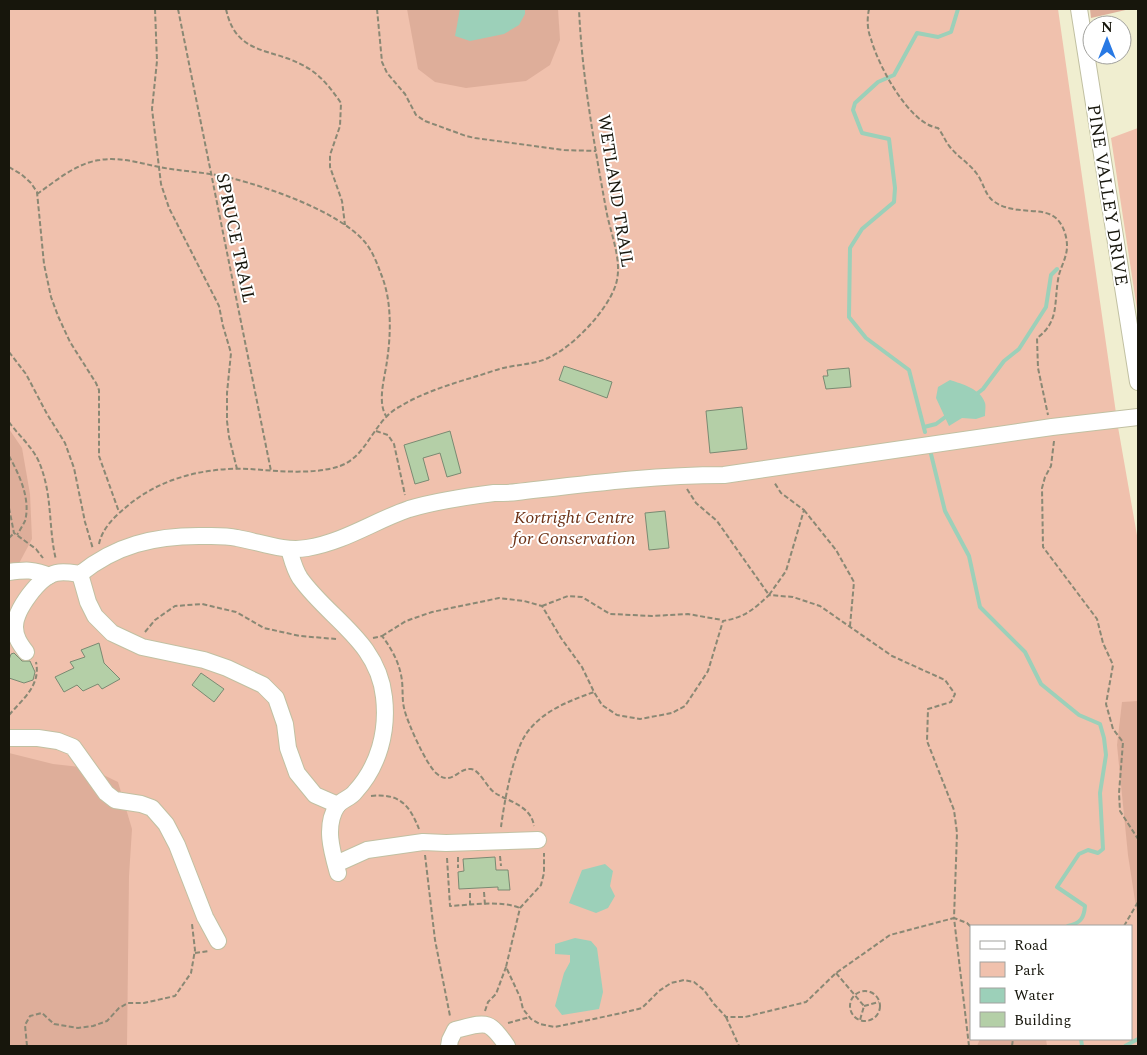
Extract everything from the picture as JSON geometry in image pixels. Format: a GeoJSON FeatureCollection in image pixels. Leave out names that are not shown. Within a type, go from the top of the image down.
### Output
{"type":"FeatureCollection","features":[{"type":"Feature","properties":{"kind":"street","name":"PINE VALLEY DRIVE"},"geometry":{"type":"LineString","coordinates":[[1079,9],[1138,382]]}},
{"type":"Feature","properties":{"kind":"street"},"geometry":{"type":"LineString","coordinates":[[9,572],[28,569],[55,574],[80,574],[96,561],[117,550],[158,538],[226,536],[289,549],[312,547],[342,539],[409,509],[472,496],[514,493],[604,481],[689,474],[724,475],[1052,427],[1138,418]]}},
{"type":"Feature","properties":{"kind":"street"},"geometry":{"type":"LineString","coordinates":[[289,549],[300,577],[372,658],[381,679],[384,696],[383,740],[373,767],[355,794],[338,805],[332,821],[330,840],[337,868],[367,850],[423,842],[538,840]]}},
{"type":"Feature","properties":{"kind":"street"},"geometry":{"type":"LineString","coordinates":[[26,652],[17,640],[15,627],[18,612],[36,587],[55,574]]}},
{"type":"Feature","properties":{"kind":"street"},"geometry":{"type":"LineString","coordinates":[[80,574],[88,602],[95,616],[112,633],[134,644],[204,660],[228,668],[263,685],[276,698],[285,724],[288,748],[297,773],[315,794],[338,805]]}},
{"type":"Feature","properties":{"kind":"street"},"geometry":{"type":"LineString","coordinates":[[9,738],[38,738],[58,741],[74,747],[106,793],[115,800],[141,804],[152,808],[166,824],[177,845],[205,917],[218,941]]}},
{"type":"Feature","properties":{"kind":"street"},"geometry":{"type":"LineString","coordinates":[[449,1046],[455,1030],[479,1024],[490,1025],[507,1046]]}},
{"type":"Feature","properties":{"kind":"path"},"geometry":{"type":"LineString","coordinates":[[155,9],[156,61],[152,109],[161,184],[169,208],[219,306],[229,344],[231,366],[227,421],[237,469]]}},
{"type":"Feature","properties":{"kind":"path","name":"SPRUCE TRAIL"},"geometry":{"type":"LineString","coordinates":[[178,9],[271,471]]}},
{"type":"Feature","properties":{"kind":"path"},"geometry":{"type":"LineString","coordinates":[[226,9],[234,32],[246,43],[306,67],[325,83],[341,103],[340,126],[330,155],[330,167],[342,201],[345,225]]}},
{"type":"Feature","properties":{"kind":"path"},"geometry":{"type":"LineString","coordinates":[[377,9],[380,24],[382,62],[387,73],[405,94],[416,115],[475,138],[564,150],[596,150]]}},
{"type":"Feature","properties":{"kind":"path","name":"WETLAND TRAIL"},"geometry":{"type":"LineString","coordinates":[[96,561],[100,538],[112,520],[143,494],[184,475],[237,469],[302,471],[329,469],[340,466],[360,453],[386,417],[398,407],[443,387],[507,367],[545,360],[557,354],[596,318],[608,303],[618,274],[618,260],[606,212],[596,150],[581,49],[579,9]]}},
{"type":"Feature","properties":{"kind":"path"},"geometry":{"type":"LineString","coordinates":[[869,9],[867,21],[870,38],[880,64],[903,100],[918,118],[930,126],[938,128],[949,146],[978,175],[991,199],[1015,211],[1050,214],[1058,220],[1065,233],[1066,254],[1058,278],[1055,310],[1051,323],[1036,338],[1038,368],[1044,401],[1052,427],[1054,444],[1051,466],[1042,488],[1043,547],[1097,619],[1103,643],[1113,665],[1106,704],[1113,729],[1123,742],[1119,793],[1120,811],[1138,839]]}},
{"type":"Feature","properties":{"kind":"path"},"geometry":{"type":"LineString","coordinates":[[37,194],[76,168],[89,162],[115,159],[231,178],[285,196],[345,225],[364,241],[374,256],[385,287],[389,310],[389,338],[382,398],[383,412],[386,417]]}},
{"type":"Feature","properties":{"kind":"path"},"geometry":{"type":"LineString","coordinates":[[9,167],[31,182],[37,194],[40,235],[47,284],[64,330],[96,383],[98,390],[99,456],[119,513]]}},
{"type":"Feature","properties":{"kind":"path"},"geometry":{"type":"LineString","coordinates":[[9,352],[26,374],[47,414],[66,442],[96,561]]}},
{"type":"Feature","properties":{"kind":"path"},"geometry":{"type":"LineString","coordinates":[[9,422],[35,454],[42,470],[49,494],[55,574]]}},
{"type":"Feature","properties":{"kind":"path"},"geometry":{"type":"LineString","coordinates":[[376,430],[388,436],[394,444],[401,482],[409,509]]}},
{"type":"Feature","properties":{"kind":"path"},"geometry":{"type":"LineString","coordinates":[[9,456],[23,485],[25,521],[17,535]]}},
{"type":"Feature","properties":{"kind":"path"},"geometry":{"type":"LineString","coordinates":[[766,469],[780,493],[804,510],[836,550],[854,582],[850,628]]}},
{"type":"Feature","properties":{"kind":"path"},"geometry":{"type":"LineString","coordinates":[[689,474],[686,486],[688,492],[696,503],[717,521],[769,595]]}},
{"type":"Feature","properties":{"kind":"path"},"geometry":{"type":"LineString","coordinates":[[9,508],[14,533],[36,549],[55,574]]}},
{"type":"Feature","properties":{"kind":"path"},"geometry":{"type":"LineString","coordinates":[[134,644],[155,620],[175,606],[202,604],[236,612],[264,628],[300,636],[358,640],[382,636],[406,621],[432,612],[499,598],[524,601],[542,606],[568,596],[582,596],[610,614],[652,616],[688,614],[723,621],[738,618],[752,611],[769,595],[786,571],[804,510]]}},
{"type":"Feature","properties":{"kind":"path"},"geometry":{"type":"LineString","coordinates":[[9,538],[14,533]]}},
{"type":"Feature","properties":{"kind":"path"},"geometry":{"type":"LineString","coordinates":[[769,595],[793,597],[820,606],[892,656],[945,680],[955,694],[951,702],[928,709],[927,741],[954,810],[957,833],[954,918],[969,1046]]}},
{"type":"Feature","properties":{"kind":"path"},"geometry":{"type":"LineString","coordinates":[[542,606],[561,638],[582,666],[602,705],[618,715],[640,719],[672,713],[685,706],[708,671],[723,621]]}},
{"type":"Feature","properties":{"kind":"path"},"geometry":{"type":"LineString","coordinates":[[382,636],[393,651],[402,678],[404,708],[426,758],[436,773],[447,778],[454,777],[461,772],[471,769],[478,772],[494,793],[506,797],[524,809],[533,818],[538,840],[544,850],[544,874],[541,885],[520,908],[506,967],[496,994],[488,1002],[479,1024]]}},
{"type":"Feature","properties":{"kind":"path"},"geometry":{"type":"LineString","coordinates":[[9,715],[34,685],[38,673],[36,660],[26,652]]}},
{"type":"Feature","properties":{"kind":"path"},"geometry":{"type":"LineString","coordinates":[[500,841],[506,797],[520,746],[526,734],[547,714],[563,704],[594,692]]}},
{"type":"Feature","properties":{"kind":"path"},"geometry":{"type":"LineString","coordinates":[[366,796],[394,797],[408,806],[423,842],[435,940],[452,1025],[455,1030]]}},
{"type":"Feature","properties":{"kind":"path"},"geometry":{"type":"LineString","coordinates":[[446,843],[450,906],[513,905],[520,908]]}},
{"type":"Feature","properties":{"kind":"path"},"geometry":{"type":"LineString","coordinates":[[484,892],[485,905]]}},
{"type":"Feature","properties":{"kind":"path"},"geometry":{"type":"LineString","coordinates":[[470,893],[470,905]]}},
{"type":"Feature","properties":{"kind":"path"},"geometry":{"type":"LineString","coordinates":[[1125,925],[1138,902]]}},
{"type":"Feature","properties":{"kind":"path"},"geometry":{"type":"LineString","coordinates":[[726,1016],[745,1016],[806,1002],[836,974],[890,935],[954,918],[970,926]]}},
{"type":"Feature","properties":{"kind":"path"},"geometry":{"type":"LineString","coordinates":[[27,1046],[25,1025],[30,1016],[42,1013],[54,1024],[78,1028],[93,1026],[106,1021],[119,1008],[128,1003],[144,1004],[175,996],[191,973],[195,950],[191,920]]}},
{"type":"Feature","properties":{"kind":"path"},"geometry":{"type":"LineString","coordinates":[[506,967],[520,997],[523,1009],[540,1024],[555,1027],[642,1008],[671,982],[684,980],[694,982],[704,990],[726,1016],[739,1046]]}},
{"type":"Feature","properties":{"kind":"path"},"geometry":{"type":"LineString","coordinates":[[836,974],[864,1006]]}},
{"type":"Feature","properties":{"kind":"path"},"geometry":{"type":"LineString","coordinates":[[868,991],[877,996],[880,1002],[880,1010],[874,1018],[865,1021],[852,1014],[850,1009],[855,995],[868,991]]}},
{"type":"Feature","properties":{"kind":"path"},"geometry":{"type":"LineString","coordinates":[[864,1006],[880,1002]]}},
{"type":"Feature","properties":{"kind":"path"},"geometry":{"type":"LineString","coordinates":[[860,1020],[864,1006]]}},
{"type":"Feature","properties":{"kind":"path"},"geometry":{"type":"LineString","coordinates":[[495,1029],[530,1017]]}},
{"type":"Feature","properties":{"kind":"green space","name":"Kortright Centre for Conservation"},"geometry":{"type":"Polygon","coordinates":[[[9,9],[1058,9],[1118,427],[1138,541],[1138,1046],[9,1046],[9,9]]]}},
{"type":"Feature","properties":{"kind":"green space"},"geometry":{"type":"Polygon","coordinates":[[[1138,128],[1138,316],[1111,138],[1138,128]]]}},
{"type":"Feature","properties":{"kind":"shaded area"},"geometry":{"type":"Polygon","coordinates":[[[407,9],[558,9],[560,40],[550,65],[526,81],[466,88],[435,82],[418,69],[407,9]]]}},
{"type":"Feature","properties":{"kind":"shaded area"},"geometry":{"type":"Polygon","coordinates":[[[1090,9],[1130,9],[1104,15],[1091,15],[1090,9]]]}},
{"type":"Feature","properties":{"kind":"shaded area"},"geometry":{"type":"Polygon","coordinates":[[[9,429],[22,448],[30,494],[32,539],[9,582],[9,429]]]}},
{"type":"Feature","properties":{"kind":"shaded area"},"geometry":{"type":"Polygon","coordinates":[[[1138,701],[1138,920],[1128,855],[1117,745],[1122,702],[1138,701]]]}},
{"type":"Feature","properties":{"kind":"shaded area"},"geometry":{"type":"Polygon","coordinates":[[[9,753],[53,764],[89,768],[118,782],[132,829],[129,876],[127,1046],[9,1046],[9,753]]]}},
{"type":"Feature","properties":{"kind":"shaded area"},"geometry":{"type":"Polygon","coordinates":[[[980,1040],[1046,1040],[1047,1046],[977,1046],[980,1040]]]}},
{"type":"Feature","properties":{"kind":"water"},"geometry":{"type":"Polygon","coordinates":[[[460,9],[525,9],[525,14],[519,25],[504,34],[470,41],[455,36],[460,9]]]}},
{"type":"Feature","properties":{"kind":"water"},"geometry":{"type":"Polygon","coordinates":[[[950,380],[960,383],[980,394],[985,403],[985,416],[976,419],[962,418],[949,426],[936,398],[938,387],[950,380]]]}},
{"type":"Feature","properties":{"kind":"water"},"geometry":{"type":"Polygon","coordinates":[[[605,864],[613,871],[610,886],[615,896],[608,908],[596,913],[569,903],[582,870],[605,864]]]}},
{"type":"Feature","properties":{"kind":"water"},"geometry":{"type":"Polygon","coordinates":[[[575,938],[591,941],[597,948],[603,992],[599,1009],[562,1015],[555,1006],[564,973],[570,962],[570,955],[555,954],[555,944],[575,938]]]}},
{"type":"Feature","properties":{"kind":"building"},"geometry":{"type":"Polygon","coordinates":[[[564,366],[612,382],[607,398],[559,380],[564,366]]]}},
{"type":"Feature","properties":{"kind":"building"},"geometry":{"type":"Polygon","coordinates":[[[849,368],[851,387],[826,389],[823,376],[828,376],[827,370],[849,368]]]}},
{"type":"Feature","properties":{"kind":"building"},"geometry":{"type":"Polygon","coordinates":[[[742,407],[747,449],[710,453],[706,411],[742,407]]]}},
{"type":"Feature","properties":{"kind":"building"},"geometry":{"type":"Polygon","coordinates":[[[450,431],[461,473],[447,477],[440,453],[423,458],[429,480],[415,484],[404,445],[450,431]]]}},
{"type":"Feature","properties":{"kind":"building"},"geometry":{"type":"Polygon","coordinates":[[[665,511],[669,548],[649,550],[645,513],[665,511]]]}},
{"type":"Feature","properties":{"kind":"building"},"geometry":{"type":"Polygon","coordinates":[[[99,643],[104,663],[120,679],[102,689],[98,684],[83,691],[77,685],[64,692],[55,677],[74,668],[70,662],[85,657],[81,650],[99,643]]]}},
{"type":"Feature","properties":{"kind":"building"},"geometry":{"type":"Polygon","coordinates":[[[14,653],[22,661],[30,661],[35,672],[33,680],[24,683],[9,678],[9,660],[11,654],[14,653]]]}},
{"type":"Feature","properties":{"kind":"building"},"geometry":{"type":"Polygon","coordinates":[[[201,673],[224,689],[214,702],[192,685],[201,673]]]}},
{"type":"Feature","properties":{"kind":"building"},"geometry":{"type":"Polygon","coordinates":[[[495,857],[496,870],[508,870],[510,890],[498,890],[498,887],[459,889],[458,872],[464,871],[463,859],[495,857]]]}},
{"type":"Feature","properties":{"kind":"waterway"},"geometry":{"type":"LineString","coordinates":[[925,432],[909,370],[866,338],[849,317],[850,248],[862,229],[894,202],[895,188],[889,139],[862,133],[853,110],[855,103],[878,82],[894,75],[917,33],[938,37],[951,32],[958,9]]}},
{"type":"Feature","properties":{"kind":"waterway"},"geometry":{"type":"LineString","coordinates":[[974,396],[983,389],[1004,361],[1019,349],[1046,307],[1051,275],[1057,269]]}},
{"type":"Feature","properties":{"kind":"waterway"},"geometry":{"type":"LineString","coordinates":[[924,427],[936,424],[948,415]]}},
{"type":"Feature","properties":{"kind":"waterway"},"geometry":{"type":"LineString","coordinates":[[930,450],[945,511],[969,556],[980,607],[1025,652],[1041,684],[1079,715],[1100,724],[1106,755],[1100,793],[1103,849],[1098,853],[1088,850],[1079,854],[1057,887],[1085,906],[1081,920],[1071,925]]}},
{"type":"Feature","properties":{"kind":"waterway"},"geometry":{"type":"LineString","coordinates":[[1125,1046],[1138,1039]]}},
{"type":"Feature","properties":{"kind":"waterway"},"geometry":{"type":"LineString","coordinates":[[1081,1040],[1082,1046]]}}]}
